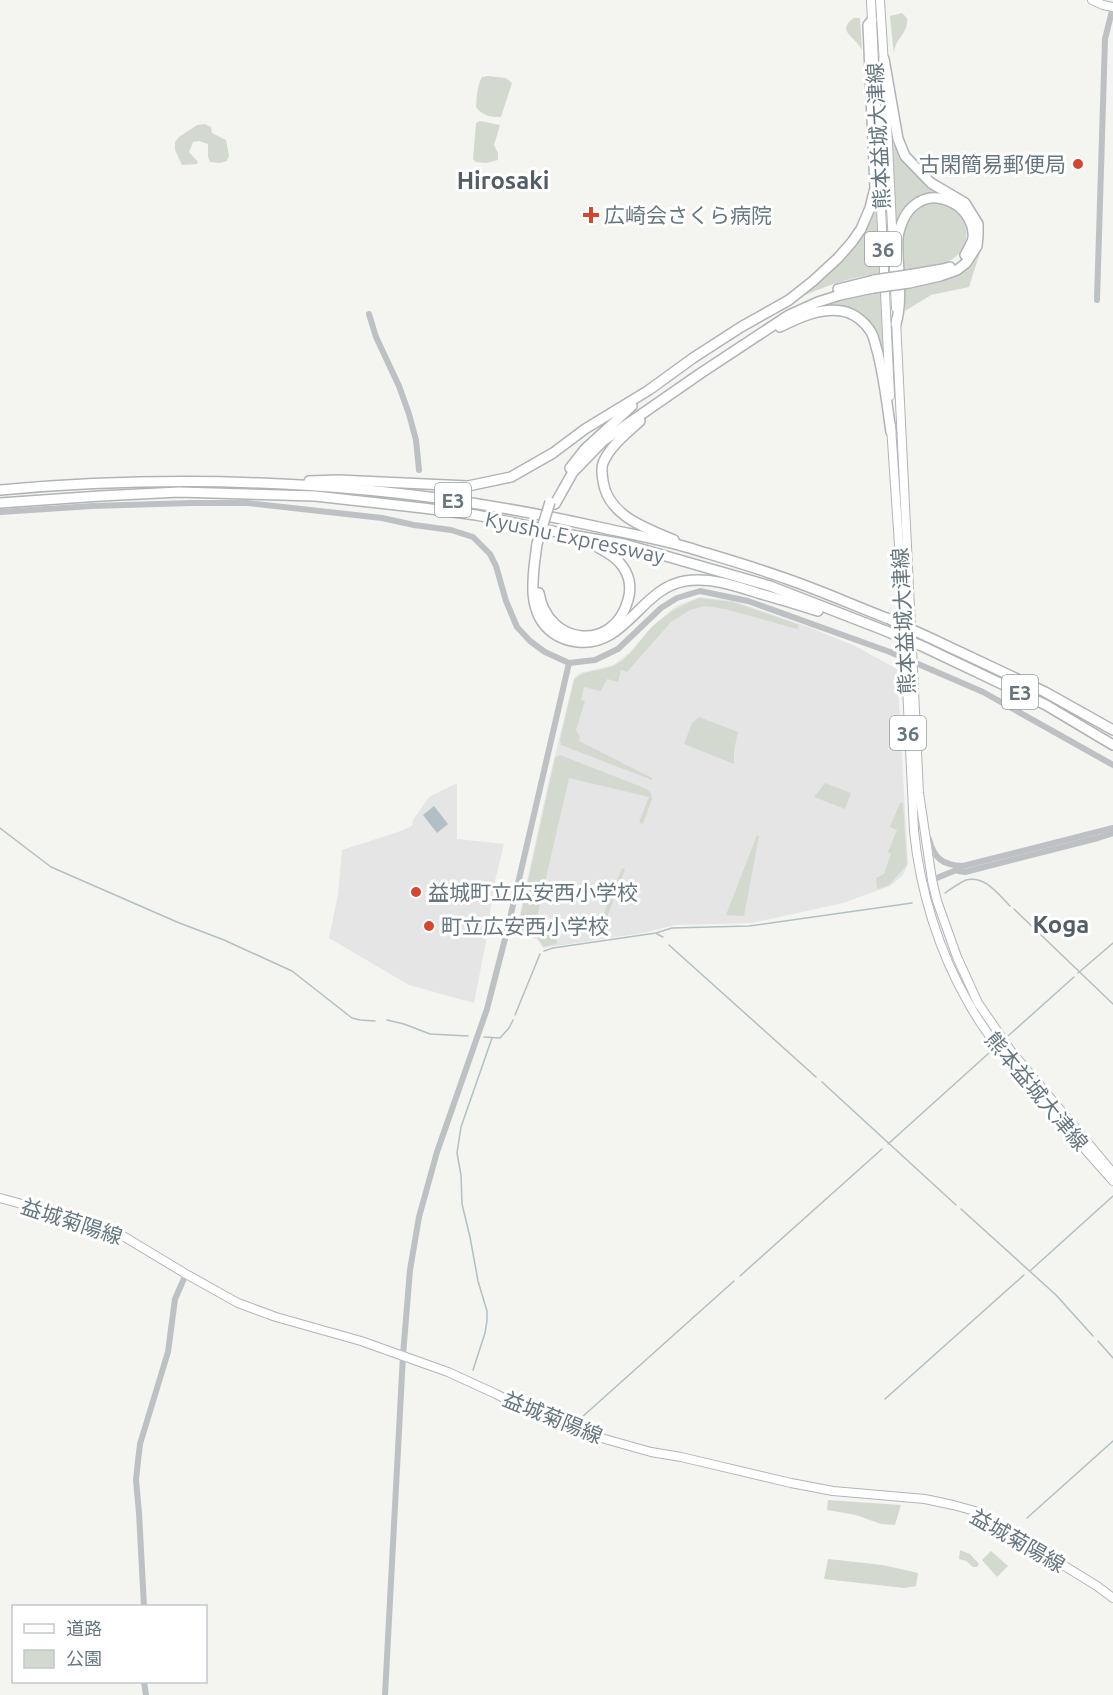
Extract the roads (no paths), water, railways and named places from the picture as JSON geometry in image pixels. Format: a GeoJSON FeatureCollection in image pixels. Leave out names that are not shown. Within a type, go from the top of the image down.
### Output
{"type":"FeatureCollection","features":[{"type":"Feature","properties":{"kind":"highway"},"geometry":{"type":"LineString","coordinates":[[259,483],[338,480],[468,486],[511,477],[553,453],[585,429],[649,390],[741,327],[789,300],[838,258],[852,242],[861,229],[870,207],[874,188],[868,26],[872,20]]}},
{"type":"Feature","properties":{"kind":"highway"},"geometry":{"type":"LineString","coordinates":[[741,327],[830,291],[940,276],[957,270],[966,263],[977,246],[978,224],[965,203],[931,183],[905,156],[898,139],[884,59]]}},
{"type":"Feature","properties":{"kind":"highway"},"geometry":{"type":"LineString","coordinates":[[896,324],[900,310],[898,234],[905,215],[920,201],[939,197],[948,200],[965,213],[971,224],[973,238],[967,252],[957,264],[908,279]]}},
{"type":"Feature","properties":{"kind":"highway"},"geometry":{"type":"LineString","coordinates":[[553,503],[573,472],[603,441],[659,402],[789,315],[818,302],[874,284]]}},
{"type":"Feature","properties":{"kind":"highway"},"geometry":{"type":"LineString","coordinates":[[750,341],[813,313],[842,310],[853,315],[863,322],[873,334],[881,365],[891,432]]}},
{"type":"Feature","properties":{"kind":"highway"},"geometry":{"type":"LineString","coordinates":[[649,390],[585,448],[569,470],[553,503],[533,575],[537,613],[543,625],[555,635],[571,641],[594,642],[611,636],[654,596],[670,586],[702,579],[730,584],[886,631]]}},
{"type":"Feature","properties":{"kind":"highway"},"geometry":{"type":"LineString","coordinates":[[659,402],[611,450],[603,463],[604,490],[613,505],[625,516],[694,549]]}},
{"type":"Feature","properties":{"kind":"highway","name":"Kyushu Expressway"},"geometry":{"type":"LineString","coordinates":[[0,490],[102,483],[259,483],[364,490],[478,503],[573,521],[694,549],[788,579],[926,636],[1045,692],[1113,730]]}},
{"type":"Feature","properties":{"kind":"highway","name":"Kyushu Expressway"},"geometry":{"type":"LineString","coordinates":[[0,503],[179,492],[315,496],[465,514],[624,544],[770,586],[886,631],[1046,705],[1113,745]]}},
{"type":"Feature","properties":{"kind":"highway"},"geometry":{"type":"LineString","coordinates":[[540,545],[538,582],[540,599],[546,614],[557,627],[566,633],[586,636],[600,634],[612,627],[624,613],[629,598],[629,577],[611,555],[571,535]]}},
{"type":"Feature","properties":{"kind":"main road","name":"熊本益城大津線"},"geometry":{"type":"LineString","coordinates":[[871,0],[891,432],[903,604],[910,779],[917,861],[924,893],[948,965],[969,1005],[1004,1056],[1113,1181]]}},
{"type":"Feature","properties":{"kind":"main road","name":"熊本益城大津線"},"geometry":{"type":"LineString","coordinates":[[880,0],[919,794],[932,880],[949,938],[983,1011],[1011,1051],[1113,1173]]}},
{"type":"Feature","properties":{"kind":"main road"},"geometry":{"type":"LineString","coordinates":[[1092,0],[1113,7]]}},
{"type":"Feature","properties":{"kind":"main road","name":"益城菊陽線"},"geometry":{"type":"LineString","coordinates":[[0,1198],[107,1229],[238,1303],[276,1317],[403,1355],[448,1372],[533,1413],[580,1432],[621,1444],[791,1484],[833,1491],[925,1499],[975,1511],[1113,1598]]}},
{"type":"Feature","properties":{"kind":"street"},"geometry":{"type":"LineString","coordinates":[[1097,300],[1105,39],[1113,7]]}},
{"type":"Feature","properties":{"kind":"street"},"geometry":{"type":"LineString","coordinates":[[369,314],[376,337],[399,386],[409,414],[416,440],[419,470]]}},
{"type":"Feature","properties":{"kind":"street"},"geometry":{"type":"LineString","coordinates":[[0,512],[92,506],[248,503],[382,518],[451,530],[473,537],[490,554],[517,627],[545,652],[569,663],[595,660],[618,649],[661,608],[677,598],[700,591],[748,601],[890,652],[983,692],[1112,765]]}},
{"type":"Feature","properties":{"kind":"street"},"geometry":{"type":"LineString","coordinates":[[385,1695],[403,1355],[410,1270],[419,1217],[437,1152],[487,1009],[523,866],[569,663]]}},
{"type":"Feature","properties":{"kind":"street"},"geometry":{"type":"LineString","coordinates":[[919,794],[924,804],[929,842],[935,856],[965,872],[1113,833]]}},
{"type":"Feature","properties":{"kind":"street"},"geometry":{"type":"LineString","coordinates":[[924,893],[932,880],[960,868],[1113,828]]}},
{"type":"Feature","properties":{"kind":"street"},"geometry":{"type":"LineString","coordinates":[[917,861],[924,873],[932,880]]}},
{"type":"Feature","properties":{"kind":"street"},"geometry":{"type":"LineString","coordinates":[[144,1605],[135,1480],[140,1444],[168,1352],[175,1299],[186,1274]]}},
{"type":"Feature","properties":{"kind":"waterway"},"geometry":{"type":"LineString","coordinates":[[0,828],[51,867],[292,971],[352,1018],[375,1021]]}},
{"type":"Feature","properties":{"kind":"waterway"},"geometry":{"type":"LineString","coordinates":[[945,893],[966,880],[979,880],[991,887],[1010,906]]}},
{"type":"Feature","properties":{"kind":"waterway"},"geometry":{"type":"LineString","coordinates":[[544,951],[656,933],[672,928],[749,926],[912,903]]}},
{"type":"Feature","properties":{"kind":"waterway"},"geometry":{"type":"LineString","coordinates":[[1014,909],[1113,1004]]}},
{"type":"Feature","properties":{"kind":"waterway"},"geometry":{"type":"LineString","coordinates":[[657,934],[663,937]]}},
{"type":"Feature","properties":{"kind":"waterway"},"geometry":{"type":"LineString","coordinates":[[1078,973],[1113,943]]}},
{"type":"Feature","properties":{"kind":"waterway"},"geometry":{"type":"LineString","coordinates":[[669,945],[816,1077]]}},
{"type":"Feature","properties":{"kind":"waterway"},"geometry":{"type":"LineString","coordinates":[[515,1015],[540,954]]}},
{"type":"Feature","properties":{"kind":"waterway"},"geometry":{"type":"LineString","coordinates":[[1008,1036],[1074,977]]}},
{"type":"Feature","properties":{"kind":"waterway"},"geometry":{"type":"LineString","coordinates":[[387,1020],[430,1034],[468,1036]]}},
{"type":"Feature","properties":{"kind":"waterway"},"geometry":{"type":"LineString","coordinates":[[484,1037],[500,1038],[513,1020]]}},
{"type":"Feature","properties":{"kind":"waterway"},"geometry":{"type":"LineString","coordinates":[[473,1370],[485,1333],[487,1311],[478,1281],[462,1204],[461,1175],[457,1153],[461,1127],[492,1038]]}},
{"type":"Feature","properties":{"kind":"waterway"},"geometry":{"type":"LineString","coordinates":[[888,1144],[989,1053]]}},
{"type":"Feature","properties":{"kind":"waterway"},"geometry":{"type":"LineString","coordinates":[[822,1082],[956,1205]]}},
{"type":"Feature","properties":{"kind":"waterway"},"geometry":{"type":"LineString","coordinates":[[740,1276],[882,1149]]}},
{"type":"Feature","properties":{"kind":"waterway"},"geometry":{"type":"LineString","coordinates":[[1031,1270],[1113,1196]]}},
{"type":"Feature","properties":{"kind":"waterway"},"geometry":{"type":"LineString","coordinates":[[961,1209],[1056,1295],[1093,1336]]}},
{"type":"Feature","properties":{"kind":"waterway"},"geometry":{"type":"LineString","coordinates":[[885,1399],[1024,1275]]}},
{"type":"Feature","properties":{"kind":"waterway"},"geometry":{"type":"LineString","coordinates":[[581,1418],[734,1281]]}},
{"type":"Feature","properties":{"kind":"waterway"},"geometry":{"type":"LineString","coordinates":[[1098,1341],[1113,1358]]}},
{"type":"Feature","properties":{"kind":"waterway"},"geometry":{"type":"LineString","coordinates":[[1027,1518],[1113,1441]]}},
{"type":"Feature","properties":{"kind":"place","name":"古閑簡易郵便局"},"geometry":{"type":"Point","coordinates":[1078,164]}},
{"type":"Feature","properties":{"kind":"place","name":"広崎会さくら病院"},"geometry":{"type":"Point","coordinates":[591,215]}},
{"type":"Feature","properties":{"kind":"place","name":"益城町立広安西小学校"},"geometry":{"type":"Point","coordinates":[416,892]}},
{"type":"Feature","properties":{"kind":"place","name":"町立広安西小学校"},"geometry":{"type":"Point","coordinates":[429,926]}},
{"type":"Feature","properties":{"kind":"district","name":"Hirosaki"},"geometry":{"type":"Point","coordinates":[503,180]}},
{"type":"Feature","properties":{"kind":"district","name":"Koga"},"geometry":{"type":"Point","coordinates":[1061,924]}}]}
